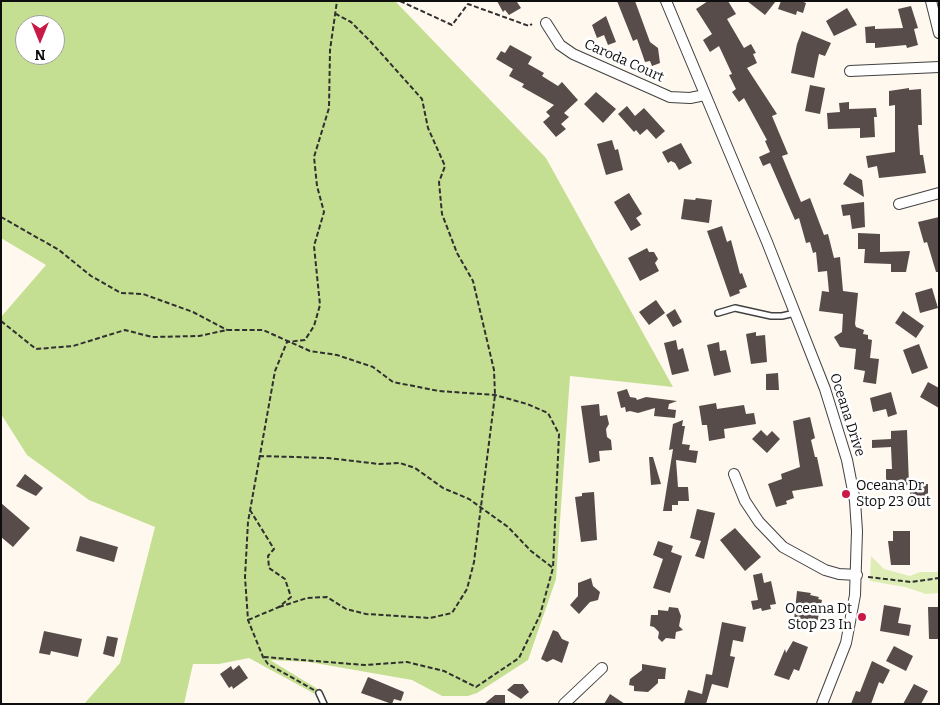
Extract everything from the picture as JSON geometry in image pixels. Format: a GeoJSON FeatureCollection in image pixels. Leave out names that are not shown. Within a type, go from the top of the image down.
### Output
{"type":"FeatureCollection","features":[{"type":"Feature","properties":{"kind":"street","name":"Oceana Drive"},"geometry":{"type":"LineString","coordinates":[[666,1],[795,312],[825,389],[847,460],[855,501],[857,574],[846,643],[822,704]]}},
{"type":"Feature","properties":{"kind":"street"},"geometry":{"type":"LineString","coordinates":[[931,1],[939,32]]}},
{"type":"Feature","properties":{"kind":"street","name":"Caroda Court"},"geometry":{"type":"LineString","coordinates":[[546,23],[560,45],[582,58],[670,96],[690,98],[705,95]]}},
{"type":"Feature","properties":{"kind":"street"},"geometry":{"type":"LineString","coordinates":[[850,71],[939,67]]}},
{"type":"Feature","properties":{"kind":"street"},"geometry":{"type":"LineString","coordinates":[[899,204],[939,193]]}},
{"type":"Feature","properties":{"kind":"street"},"geometry":{"type":"LineString","coordinates":[[734,474],[745,501],[754,515],[784,547],[826,570],[839,574],[857,574]]}},
{"type":"Feature","properties":{"kind":"street"},"geometry":{"type":"LineString","coordinates":[[564,704],[602,668]]}},
{"type":"Feature","properties":{"kind":"lane"},"geometry":{"type":"LineString","coordinates":[[718,313],[735,308],[771,316],[782,316],[795,312]]}},
{"type":"Feature","properties":{"kind":"lane"},"geometry":{"type":"LineString","coordinates":[[319,693],[324,704]]}},
{"type":"Feature","properties":{"kind":"path"},"geometry":{"type":"LineString","coordinates":[[287,342],[305,340],[314,326],[320,305],[314,246],[324,212],[317,186],[314,157],[329,108],[330,50],[338,1]]}},
{"type":"Feature","properties":{"kind":"path"},"geometry":{"type":"LineString","coordinates":[[400,1],[452,25],[468,4],[529,26],[532,24]]}},
{"type":"Feature","properties":{"kind":"path"},"geometry":{"type":"LineString","coordinates":[[248,620],[307,598],[327,597],[346,609],[366,614],[430,618],[452,613],[467,590],[474,562],[495,395],[494,370],[473,281],[458,253],[442,214],[439,182],[445,166],[428,128],[422,99],[351,22],[336,14]]}},
{"type":"Feature","properties":{"kind":"path"},"geometry":{"type":"LineString","coordinates":[[1,217],[51,245],[91,276],[120,293],[143,294],[193,312],[227,330]]}},
{"type":"Feature","properties":{"kind":"path"},"geometry":{"type":"LineString","coordinates":[[2,322],[36,349],[74,346],[125,330],[162,337],[199,336],[227,330],[263,330],[310,351],[337,355],[373,367],[393,382],[439,391],[495,395],[527,404],[548,413],[558,434],[554,568],[540,615],[519,658],[476,687],[444,671],[406,662],[365,665],[263,657]]}},
{"type":"Feature","properties":{"kind":"path"},"geometry":{"type":"LineString","coordinates":[[287,342],[275,371],[250,510],[245,577],[248,620],[263,657],[268,664],[319,693]]}},
{"type":"Feature","properties":{"kind":"path"},"geometry":{"type":"LineString","coordinates":[[259,456],[328,458],[379,464],[400,463],[415,468],[443,488],[469,499],[481,510],[508,527],[531,551],[554,568]]}},
{"type":"Feature","properties":{"kind":"path"},"geometry":{"type":"LineString","coordinates":[[250,510],[274,549],[268,556],[269,568],[285,578],[291,597],[279,607]]}},
{"type":"Feature","properties":{"kind":"path"},"geometry":{"type":"LineString","coordinates":[[868,577],[911,582],[939,578]]}},
{"type":"Feature","properties":{"kind":"green space"},"geometry":{"type":"Polygon","coordinates":[[[1,1],[395,1],[546,158],[673,387],[570,376],[556,579],[528,660],[477,693],[468,696],[442,696],[412,680],[309,662],[270,660],[321,691],[315,694],[249,658],[219,664],[193,664],[184,704],[84,704],[120,663],[155,527],[89,500],[27,455],[1,414],[1,317],[46,265],[1,238],[1,1]]]}},
{"type":"Feature","properties":{"kind":"green space"},"geometry":{"type":"Polygon","coordinates":[[[871,556],[884,569],[910,576],[920,572],[939,572],[939,593],[926,594],[905,587],[870,581],[871,556]]]}},
{"type":"Feature","properties":{"kind":"building"},"geometry":{"type":"Polygon","coordinates":[[[497,1],[519,1],[517,2],[521,8],[509,15],[505,10],[503,12],[497,1]]]}},
{"type":"Feature","properties":{"kind":"building"},"geometry":{"type":"Polygon","coordinates":[[[617,1],[635,1],[650,42],[658,48],[660,63],[652,66],[650,61],[645,62],[637,39],[633,41],[617,1]]]}},
{"type":"Feature","properties":{"kind":"building"},"geometry":{"type":"Polygon","coordinates":[[[708,1],[728,1],[736,14],[727,19],[744,48],[751,44],[756,53],[753,54],[757,63],[747,68],[777,114],[772,116],[788,154],[782,156],[801,202],[810,198],[824,235],[828,234],[834,258],[840,257],[843,291],[858,293],[855,324],[856,327],[864,330],[863,334],[868,335],[868,339],[872,340],[870,358],[879,359],[876,384],[863,382],[865,371],[854,369],[856,349],[840,347],[834,337],[842,332],[843,314],[819,311],[822,291],[829,292],[827,271],[818,272],[816,252],[813,253],[810,242],[806,243],[799,218],[795,220],[770,163],[763,166],[759,157],[770,152],[765,141],[767,140],[744,98],[739,102],[732,92],[736,89],[729,75],[732,74],[719,46],[710,52],[703,40],[712,34],[696,9],[708,1]]]}},
{"type":"Feature","properties":{"kind":"building"},"geometry":{"type":"Polygon","coordinates":[[[747,1],[776,1],[765,15],[747,1]]]}},
{"type":"Feature","properties":{"kind":"building"},"geometry":{"type":"Polygon","coordinates":[[[781,1],[801,1],[806,3],[803,13],[797,11],[796,15],[778,9],[781,1]]]}},
{"type":"Feature","properties":{"kind":"building"},"geometry":{"type":"Polygon","coordinates":[[[911,6],[918,28],[914,29],[918,45],[907,48],[906,45],[875,48],[875,43],[866,43],[865,27],[875,26],[875,29],[903,28],[898,9],[911,6]]]}},
{"type":"Feature","properties":{"kind":"building"},"geometry":{"type":"Polygon","coordinates":[[[847,8],[857,25],[834,36],[826,21],[847,8]]]}},
{"type":"Feature","properties":{"kind":"building"},"geometry":{"type":"Polygon","coordinates":[[[606,16],[616,42],[608,45],[604,35],[597,38],[592,25],[606,16]]]}},
{"type":"Feature","properties":{"kind":"building"},"geometry":{"type":"Polygon","coordinates":[[[802,31],[831,43],[825,56],[819,54],[814,78],[791,73],[797,44],[802,31]]]}},
{"type":"Feature","properties":{"kind":"building"},"geometry":{"type":"Polygon","coordinates":[[[510,45],[532,57],[528,64],[544,73],[542,76],[558,86],[562,82],[578,100],[564,113],[569,117],[561,124],[566,129],[556,137],[543,122],[550,116],[546,112],[554,105],[522,87],[524,84],[509,76],[513,69],[496,59],[501,51],[505,53],[510,45]]]}},
{"type":"Feature","properties":{"kind":"building"},"geometry":{"type":"Polygon","coordinates":[[[810,85],[825,88],[820,114],[805,111],[810,85]]]}},
{"type":"Feature","properties":{"kind":"building"},"geometry":{"type":"Polygon","coordinates":[[[909,88],[909,90],[921,89],[922,125],[918,125],[920,155],[923,155],[926,173],[879,178],[877,166],[868,168],[866,156],[895,152],[895,105],[889,106],[889,91],[909,88]]]}},
{"type":"Feature","properties":{"kind":"building"},"geometry":{"type":"Polygon","coordinates":[[[596,92],[616,109],[603,123],[584,104],[596,92]]]}},
{"type":"Feature","properties":{"kind":"building"},"geometry":{"type":"Polygon","coordinates":[[[849,102],[849,109],[876,108],[877,117],[874,117],[875,137],[860,138],[860,128],[828,129],[827,113],[840,112],[839,103],[849,102]]]}},
{"type":"Feature","properties":{"kind":"building"},"geometry":{"type":"Polygon","coordinates":[[[627,106],[635,116],[644,108],[665,131],[656,139],[647,129],[640,135],[636,130],[634,132],[618,114],[627,106]]]}},
{"type":"Feature","properties":{"kind":"building"},"geometry":{"type":"Polygon","coordinates":[[[612,140],[615,150],[618,149],[623,170],[606,175],[597,144],[612,140]]]}},
{"type":"Feature","properties":{"kind":"building"},"geometry":{"type":"Polygon","coordinates":[[[681,143],[692,163],[679,170],[675,163],[671,161],[668,163],[662,152],[681,143]]]}},
{"type":"Feature","properties":{"kind":"building"},"geometry":{"type":"Polygon","coordinates":[[[850,173],[862,180],[864,197],[843,184],[850,173]]]}},
{"type":"Feature","properties":{"kind":"building"},"geometry":{"type":"Polygon","coordinates":[[[629,193],[642,214],[636,218],[641,225],[631,231],[614,202],[629,193]]]}},
{"type":"Feature","properties":{"kind":"building"},"geometry":{"type":"Polygon","coordinates":[[[696,198],[712,200],[709,223],[681,219],[684,199],[695,200],[696,198]]]}},
{"type":"Feature","properties":{"kind":"building"},"geometry":{"type":"Polygon","coordinates":[[[864,202],[865,227],[852,229],[850,215],[843,216],[841,205],[864,202]]]}},
{"type":"Feature","properties":{"kind":"building"},"geometry":{"type":"Polygon","coordinates":[[[939,217],[939,272],[936,272],[927,242],[924,243],[918,222],[939,217]]]}},
{"type":"Feature","properties":{"kind":"building"},"geometry":{"type":"Polygon","coordinates":[[[722,226],[727,242],[731,240],[740,274],[742,273],[747,287],[739,290],[740,293],[730,297],[707,231],[722,226]]]}},
{"type":"Feature","properties":{"kind":"building"},"geometry":{"type":"Polygon","coordinates":[[[858,233],[880,234],[880,252],[910,251],[906,272],[891,272],[891,264],[864,263],[865,249],[858,249],[858,233]]]}},
{"type":"Feature","properties":{"kind":"building"},"geometry":{"type":"Polygon","coordinates":[[[647,248],[649,252],[654,252],[658,259],[655,263],[659,271],[640,281],[628,258],[647,248]]]}},
{"type":"Feature","properties":{"kind":"building"},"geometry":{"type":"Polygon","coordinates":[[[932,288],[938,308],[920,313],[915,293],[932,288]]]}},
{"type":"Feature","properties":{"kind":"building"},"geometry":{"type":"Polygon","coordinates":[[[656,300],[665,313],[649,325],[639,312],[656,300]]]}},
{"type":"Feature","properties":{"kind":"building"},"geometry":{"type":"Polygon","coordinates":[[[675,309],[682,322],[673,327],[666,315],[675,309]]]}},
{"type":"Feature","properties":{"kind":"building"},"geometry":{"type":"Polygon","coordinates":[[[903,311],[924,326],[916,338],[895,323],[903,311]]]}},
{"type":"Feature","properties":{"kind":"building"},"geometry":{"type":"Polygon","coordinates":[[[756,332],[756,336],[765,335],[767,362],[751,364],[746,334],[756,332]]]}},
{"type":"Feature","properties":{"kind":"building"},"geometry":{"type":"Polygon","coordinates":[[[676,340],[678,350],[683,348],[689,371],[672,375],[664,343],[676,340]]]}},
{"type":"Feature","properties":{"kind":"building"},"geometry":{"type":"Polygon","coordinates":[[[719,342],[720,351],[726,350],[731,372],[714,376],[707,345],[719,342]]]}},
{"type":"Feature","properties":{"kind":"building"},"geometry":{"type":"Polygon","coordinates":[[[919,344],[928,368],[912,374],[903,350],[919,344]]]}},
{"type":"Feature","properties":{"kind":"building"},"geometry":{"type":"Polygon","coordinates":[[[778,373],[779,390],[766,390],[766,374],[778,373]]]}},
{"type":"Feature","properties":{"kind":"building"},"geometry":{"type":"Polygon","coordinates":[[[928,382],[939,388],[939,408],[920,397],[928,382]]]}},
{"type":"Feature","properties":{"kind":"building"},"geometry":{"type":"Polygon","coordinates":[[[627,389],[630,397],[637,400],[646,397],[677,401],[669,404],[668,409],[676,410],[675,418],[654,416],[655,408],[638,413],[626,412],[625,407],[621,408],[617,392],[627,389]]]}},
{"type":"Feature","properties":{"kind":"building"},"geometry":{"type":"Polygon","coordinates":[[[891,392],[897,414],[888,417],[886,409],[873,412],[870,398],[891,392]]]}},
{"type":"Feature","properties":{"kind":"building"},"geometry":{"type":"Polygon","coordinates":[[[716,403],[717,409],[744,405],[746,414],[754,413],[756,424],[724,429],[725,438],[709,441],[707,425],[702,425],[699,406],[716,403]]]}},
{"type":"Feature","properties":{"kind":"building"},"geometry":{"type":"Polygon","coordinates":[[[599,404],[600,416],[607,415],[609,424],[606,429],[607,437],[611,440],[612,450],[599,451],[600,461],[589,463],[581,406],[599,404]]]}},
{"type":"Feature","properties":{"kind":"building"},"geometry":{"type":"Polygon","coordinates":[[[810,417],[815,438],[811,440],[815,457],[817,457],[823,486],[792,491],[794,498],[786,501],[787,504],[776,507],[768,484],[782,479],[781,474],[800,467],[793,421],[810,417]]]}},
{"type":"Feature","properties":{"kind":"building"},"geometry":{"type":"Polygon","coordinates":[[[683,420],[682,426],[685,426],[682,444],[690,445],[689,450],[698,451],[696,463],[676,460],[678,487],[688,487],[689,501],[678,501],[678,505],[672,505],[672,511],[663,511],[673,449],[669,450],[673,424],[683,420]]]}},
{"type":"Feature","properties":{"kind":"building"},"geometry":{"type":"Polygon","coordinates":[[[761,430],[767,436],[772,431],[780,439],[767,453],[752,439],[761,430]]]}},
{"type":"Feature","properties":{"kind":"building"},"geometry":{"type":"Polygon","coordinates":[[[907,430],[909,485],[892,486],[892,480],[886,480],[886,469],[892,469],[891,447],[872,448],[872,440],[891,439],[891,431],[907,430]]]}},
{"type":"Feature","properties":{"kind":"building"},"geometry":{"type":"Polygon","coordinates":[[[649,457],[653,457],[661,484],[651,485],[649,457]]]}},
{"type":"Feature","properties":{"kind":"building"},"geometry":{"type":"Polygon","coordinates":[[[25,474],[43,488],[36,496],[16,486],[25,474]]]}},
{"type":"Feature","properties":{"kind":"building"},"geometry":{"type":"Polygon","coordinates":[[[910,484],[928,484],[928,506],[910,505],[910,484]]]}},
{"type":"Feature","properties":{"kind":"building"},"geometry":{"type":"Polygon","coordinates":[[[594,492],[597,540],[581,542],[575,497],[582,496],[582,493],[594,492]]]}},
{"type":"Feature","properties":{"kind":"building"},"geometry":{"type":"Polygon","coordinates":[[[1,503],[30,528],[13,547],[1,537],[1,503]]]}},
{"type":"Feature","properties":{"kind":"building"},"geometry":{"type":"Polygon","coordinates":[[[697,509],[715,513],[704,559],[695,556],[701,541],[690,538],[697,509]]]}},
{"type":"Feature","properties":{"kind":"building"},"geometry":{"type":"Polygon","coordinates":[[[735,528],[761,557],[745,571],[720,540],[735,528]]]}},
{"type":"Feature","properties":{"kind":"building"},"geometry":{"type":"Polygon","coordinates":[[[893,531],[910,531],[910,565],[891,565],[888,541],[893,541],[893,531]]]}},
{"type":"Feature","properties":{"kind":"building"},"geometry":{"type":"Polygon","coordinates":[[[80,536],[118,547],[114,562],[76,551],[80,536]]]}},
{"type":"Feature","properties":{"kind":"building"},"geometry":{"type":"Polygon","coordinates":[[[658,541],[673,546],[671,552],[682,556],[670,593],[653,588],[663,559],[653,555],[658,541]]]}},
{"type":"Feature","properties":{"kind":"building"},"geometry":{"type":"Polygon","coordinates":[[[762,573],[764,583],[771,581],[776,604],[770,605],[771,609],[762,611],[761,608],[753,610],[751,601],[758,600],[753,575],[762,573]]]}},
{"type":"Feature","properties":{"kind":"building"},"geometry":{"type":"Polygon","coordinates":[[[591,578],[593,586],[600,592],[598,600],[590,602],[579,614],[570,605],[578,596],[578,583],[591,578]]]}},
{"type":"Feature","properties":{"kind":"building"},"geometry":{"type":"Polygon","coordinates":[[[797,591],[811,593],[810,595],[819,597],[818,599],[822,600],[817,623],[794,620],[797,591]]]}},
{"type":"Feature","properties":{"kind":"building"},"geometry":{"type":"Polygon","coordinates":[[[884,605],[901,608],[898,623],[911,625],[909,636],[880,631],[884,605]]]}},
{"type":"Feature","properties":{"kind":"building"},"geometry":{"type":"Polygon","coordinates":[[[669,607],[678,608],[681,616],[679,626],[683,630],[676,632],[675,639],[666,638],[662,642],[658,638],[659,632],[650,626],[651,615],[658,615],[658,610],[668,611],[669,607]]]}},
{"type":"Feature","properties":{"kind":"building"},"geometry":{"type":"Polygon","coordinates":[[[928,607],[939,607],[939,639],[929,639],[928,607]]]}},
{"type":"Feature","properties":{"kind":"building"},"geometry":{"type":"Polygon","coordinates":[[[722,622],[746,627],[743,642],[733,640],[730,656],[735,657],[728,688],[712,684],[706,704],[684,704],[688,690],[702,694],[706,674],[712,675],[722,622]]]}},
{"type":"Feature","properties":{"kind":"building"},"geometry":{"type":"Polygon","coordinates":[[[553,630],[558,632],[562,639],[569,642],[562,663],[553,659],[547,662],[541,659],[553,630]]]}},
{"type":"Feature","properties":{"kind":"building"},"geometry":{"type":"Polygon","coordinates":[[[44,631],[82,639],[78,657],[51,651],[50,655],[39,653],[44,631]]]}},
{"type":"Feature","properties":{"kind":"building"},"geometry":{"type":"Polygon","coordinates":[[[107,636],[118,638],[114,657],[103,654],[107,636]]]}},
{"type":"Feature","properties":{"kind":"building"},"geometry":{"type":"Polygon","coordinates":[[[793,641],[808,647],[799,671],[794,669],[789,680],[774,675],[785,649],[786,653],[793,641]]]}},
{"type":"Feature","properties":{"kind":"building"},"geometry":{"type":"Polygon","coordinates":[[[894,646],[913,656],[906,671],[886,661],[894,646]]]}},
{"type":"Feature","properties":{"kind":"building"},"geometry":{"type":"Polygon","coordinates":[[[872,661],[890,670],[883,684],[879,682],[871,704],[851,704],[856,691],[860,692],[872,661]]]}},
{"type":"Feature","properties":{"kind":"building"},"geometry":{"type":"Polygon","coordinates":[[[642,664],[666,668],[665,679],[658,679],[658,683],[648,692],[634,691],[634,686],[629,685],[630,679],[642,670],[642,664]]]}},
{"type":"Feature","properties":{"kind":"building"},"geometry":{"type":"Polygon","coordinates":[[[239,665],[248,678],[233,689],[232,686],[229,688],[220,674],[231,666],[233,670],[239,665]]]}},
{"type":"Feature","properties":{"kind":"building"},"geometry":{"type":"Polygon","coordinates":[[[368,677],[404,692],[401,701],[394,699],[392,704],[361,693],[368,677]]]}},
{"type":"Feature","properties":{"kind":"building"},"geometry":{"type":"Polygon","coordinates":[[[514,684],[523,684],[529,692],[521,699],[507,690],[514,684]]]}},
{"type":"Feature","properties":{"kind":"building"},"geometry":{"type":"Polygon","coordinates":[[[914,684],[928,691],[921,704],[903,704],[914,684]]]}},
{"type":"Feature","properties":{"kind":"building"},"geometry":{"type":"Polygon","coordinates":[[[610,694],[625,704],[604,704],[610,694]]]}},
{"type":"Feature","properties":{"kind":"building"},"geometry":{"type":"Polygon","coordinates":[[[495,695],[505,695],[505,704],[484,704],[495,695]]]}},
{"type":"Feature","properties":{"kind":"place","name":"Oceana Dr Stop 23 Out"},"geometry":{"type":"Point","coordinates":[846,494]}},
{"type":"Feature","properties":{"kind":"place","name":"Oceana Dt Stop 23 In"},"geometry":{"type":"Point","coordinates":[862,617]}}]}
